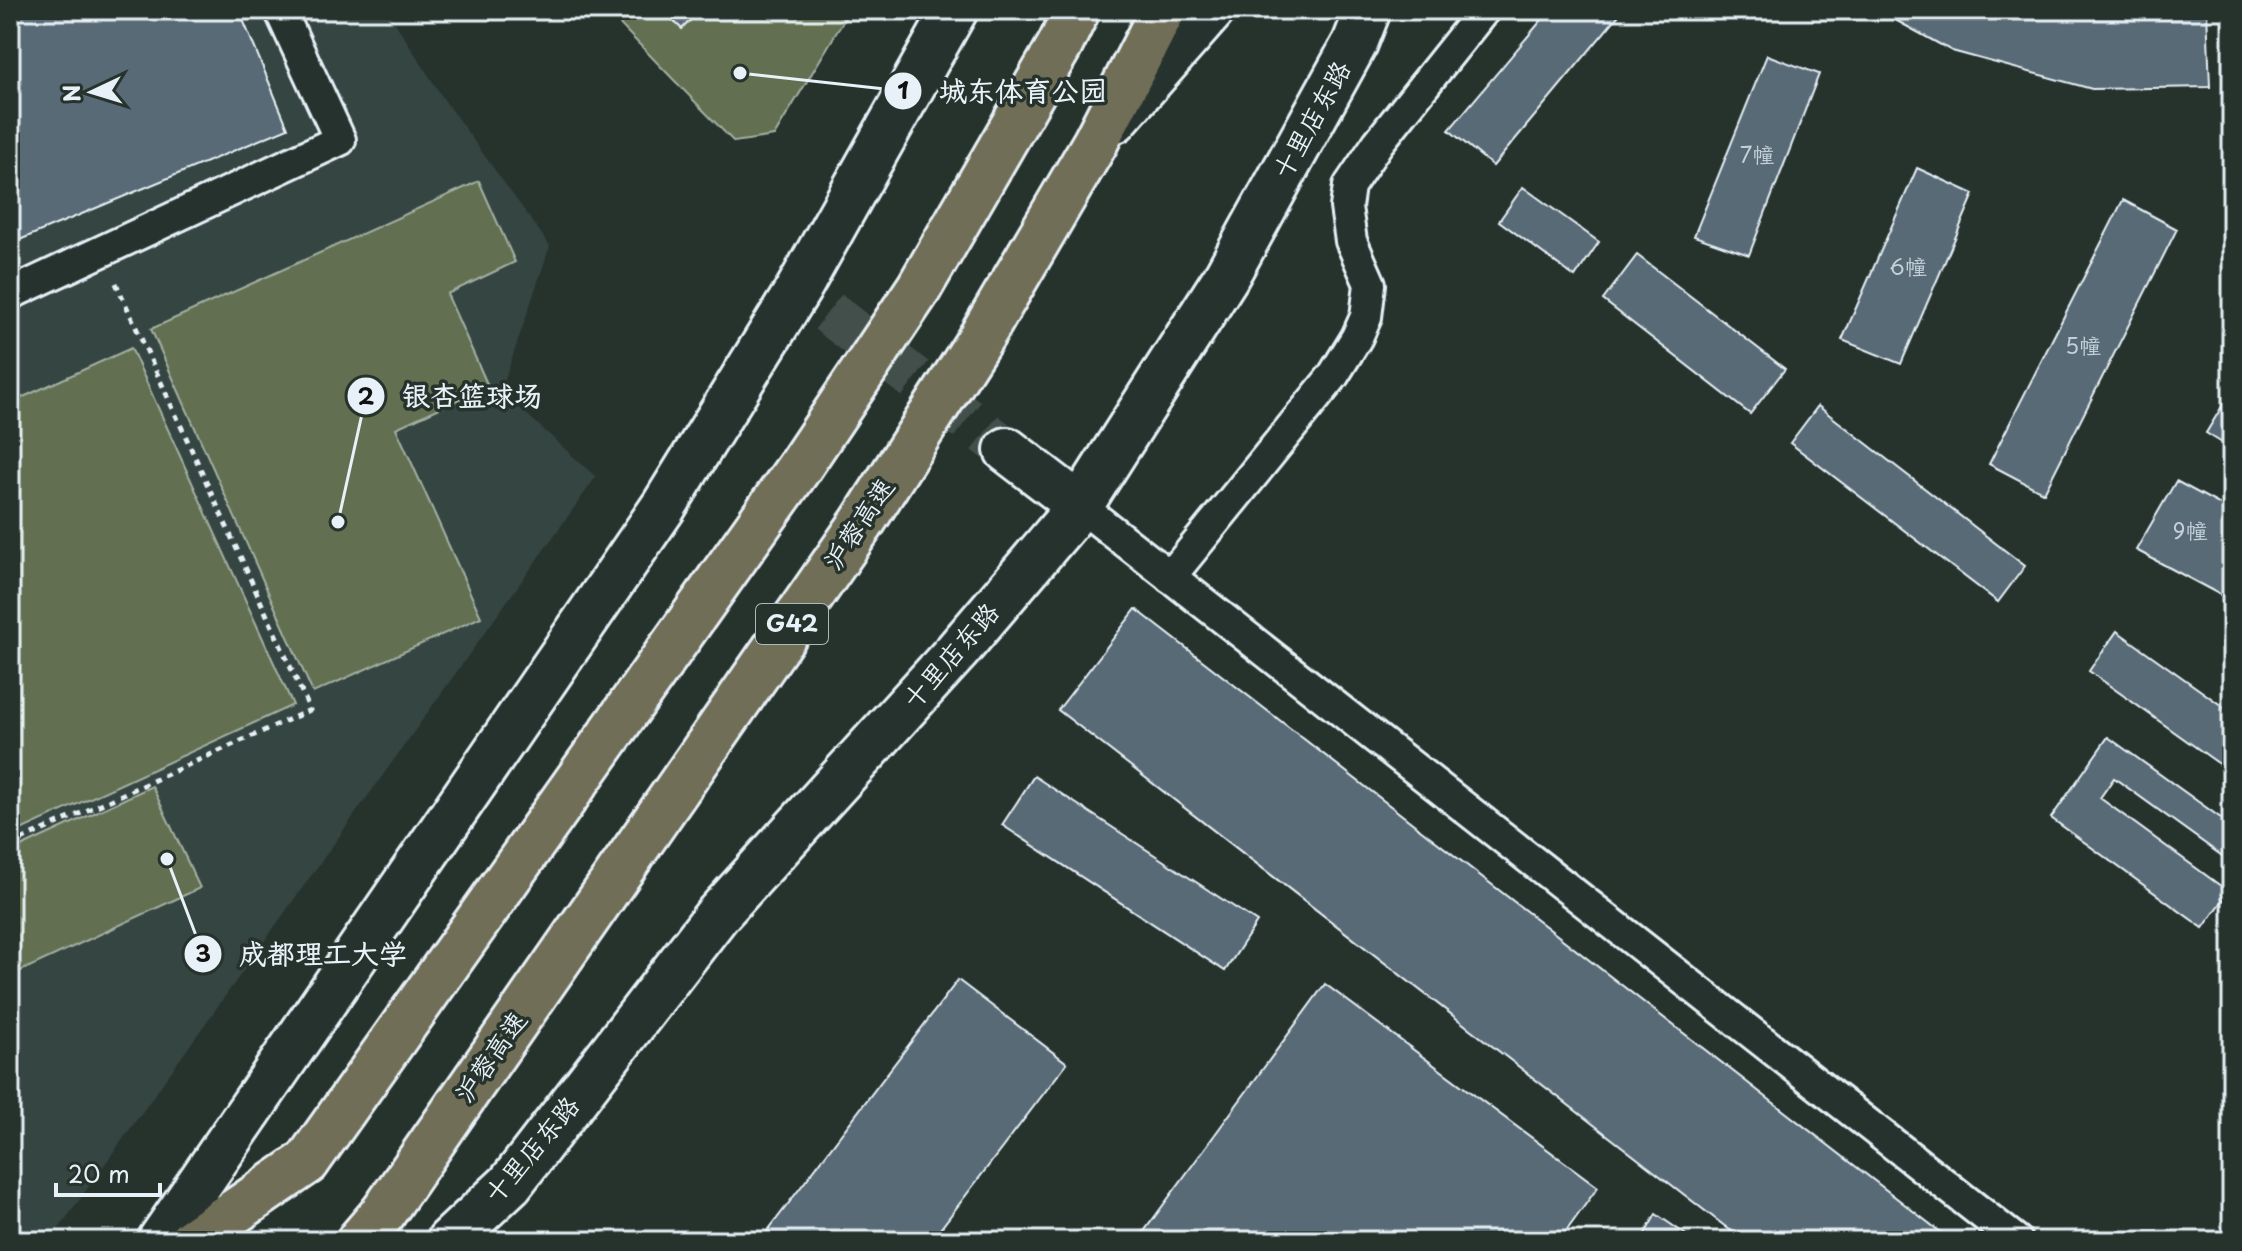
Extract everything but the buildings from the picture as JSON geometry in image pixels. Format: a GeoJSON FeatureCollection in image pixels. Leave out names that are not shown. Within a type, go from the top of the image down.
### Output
{"type":"FeatureCollection","features":[{"type":"Feature","properties":{"kind":"main road"},"geometry":{"type":"LineString","coordinates":[[247,1241],[307,1162],[798,469],[919,288],[1060,45],[1077,10]]}},
{"type":"Feature","properties":{"kind":"main road","name":"沪蓉高速"},"geometry":{"type":"LineString","coordinates":[[370,1232],[862,523],[983,334],[1095,143],[1163,10]]}},
{"type":"Feature","properties":{"kind":"main road"},"geometry":{"type":"LineString","coordinates":[[192,1241],[307,1162]]}},
{"type":"Feature","properties":{"kind":"street"},"geometry":{"type":"LineString","coordinates":[[10,294],[340,140],[280,10]]}},
{"type":"Feature","properties":{"kind":"street"},"geometry":{"type":"LineString","coordinates":[[160,1241],[664,506],[813,300],[955,10]]}},
{"type":"Feature","properties":{"kind":"street"},"geometry":{"type":"LineString","coordinates":[[1095,143],[1212,10]]}},
{"type":"Feature","properties":{"kind":"street","name":"十里店东路"},"geometry":{"type":"LineString","coordinates":[[449,1241],[510,1184],[717,915],[957,651],[1080,506],[1226,277],[1355,43],[1368,10]]}},
{"type":"Feature","properties":{"kind":"street"},"geometry":{"type":"LineString","coordinates":[[1170,577],[1333,376],[1357,337],[1366,317],[1370,284],[1351,241],[1346,207],[1349,186],[1378,143],[1484,10]]}},
{"type":"Feature","properties":{"kind":"street"},"geometry":{"type":"LineString","coordinates":[[1007,450],[2017,1241]]}},
{"type":"Feature","properties":{"kind":"path"},"geometry":{"type":"LineString","coordinates":[[10,845],[310,710],[102,252]]}},
{"type":"Feature","properties":{"kind":"shaded area"},"geometry":{"type":"Polygon","coordinates":[[[10,10],[387,10],[445,101],[550,246],[501,391],[596,477],[50,1241],[10,1241],[10,10]]]}},
{"type":"Feature","properties":{"kind":"green space"},"geometry":{"type":"Polygon","coordinates":[[[606,10],[850,10],[774,136],[734,142],[606,10]]]}},
{"type":"Feature","properties":{"kind":"green space"},"geometry":{"type":"Polygon","coordinates":[[[479,181],[515,262],[447,294],[488,386],[396,428],[481,617],[313,693],[151,329],[479,181]]]}},
{"type":"Feature","properties":{"kind":"green space"},"geometry":{"type":"Polygon","coordinates":[[[131,348],[293,705],[10,835],[10,403],[131,348]]]}},
{"type":"Feature","properties":{"kind":"green space"},"geometry":{"type":"Polygon","coordinates":[[[152,786],[200,888],[10,976],[10,852],[152,786]]]}},
{"type":"Feature","properties":{"kind":"tunnel"},"geometry":{"type":"LineString","coordinates":[[828,312],[1007,450]]}},
{"type":"Feature","properties":{"kind":"place","name":"城东体育公园"},"geometry":{"type":"Point","coordinates":[740,73]}},
{"type":"Feature","properties":{"kind":"place","name":"银杏篮球场"},"geometry":{"type":"Point","coordinates":[338,522]}},
{"type":"Feature","properties":{"kind":"place","name":"成都理工大学"},"geometry":{"type":"Point","coordinates":[167,859]}}]}
